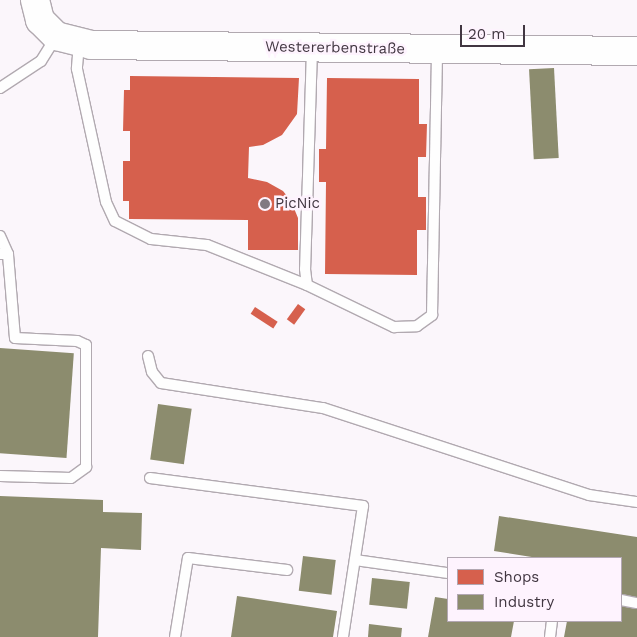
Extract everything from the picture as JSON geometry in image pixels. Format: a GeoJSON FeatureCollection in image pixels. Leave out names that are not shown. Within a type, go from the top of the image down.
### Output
{"type":"FeatureCollection","features":[{"type":"Feature","properties":{"kind":"street","name":"Westererbenstraße"},"geometry":{"type":"LineString","coordinates":[[53,25],[91,45],[637,51]]}},
{"type":"Feature","properties":{"kind":"lane"},"geometry":{"type":"LineString","coordinates":[[0,88],[41,61],[53,25]]}},
{"type":"Feature","properties":{"kind":"lane"},"geometry":{"type":"LineString","coordinates":[[53,25],[77,69],[106,202],[116,221],[151,239],[206,245],[307,285],[394,327],[417,326],[432,315],[437,49]]}},
{"type":"Feature","properties":{"kind":"lane"},"geometry":{"type":"LineString","coordinates":[[307,285],[305,259],[312,47]]}},
{"type":"Feature","properties":{"kind":"lane"},"geometry":{"type":"LineString","coordinates":[[0,236],[15,338],[78,341],[86,345],[86,467],[70,478],[0,476]]}},
{"type":"Feature","properties":{"kind":"lane"},"geometry":{"type":"LineString","coordinates":[[148,356],[152,372],[161,382],[323,408],[589,495],[637,502]]}},
{"type":"Feature","properties":{"kind":"lane"},"geometry":{"type":"LineString","coordinates":[[150,478],[363,506],[343,637]]}},
{"type":"Feature","properties":{"kind":"lane"},"geometry":{"type":"LineString","coordinates":[[175,637],[188,558],[287,570]]}},
{"type":"Feature","properties":{"kind":"lane"},"geometry":{"type":"LineString","coordinates":[[354,560],[447,573]]}},
{"type":"Feature","properties":{"kind":"lane"},"geometry":{"type":"LineString","coordinates":[[622,600],[637,603]]}},
{"type":"Feature","properties":{"kind":"lane"},"geometry":{"type":"LineString","coordinates":[[550,637],[552,622]]}},
{"type":"Feature","properties":{"kind":"building: Shops"},"geometry":{"type":"Polygon","coordinates":[[[130,76],[299,78],[297,114],[282,135],[263,145],[249,147],[248,178],[267,182],[283,191],[291,201],[298,218],[298,250],[248,250],[248,220],[129,219],[129,201],[123,201],[123,161],[130,161],[130,131],[123,131],[124,90],[130,90],[130,76]]]}},
{"type":"Feature","properties":{"kind":"building: Shops"},"geometry":{"type":"Polygon","coordinates":[[[327,78],[419,79],[419,124],[427,124],[426,157],[418,157],[418,197],[426,197],[426,230],[417,230],[417,275],[325,274],[326,182],[319,182],[319,149],[326,149],[327,78]]]}},
{"type":"Feature","properties":{"kind":"building: Shops"},"geometry":{"type":"Polygon","coordinates":[[[298,304],[305,309],[294,325],[287,319],[298,304]]]}},
{"type":"Feature","properties":{"kind":"building: Shops"},"geometry":{"type":"Polygon","coordinates":[[[255,307],[278,322],[273,328],[251,314],[255,307]]]}},
{"type":"Feature","properties":{"kind":"building: Industry"},"geometry":{"type":"Polygon","coordinates":[[[554,68],[559,158],[534,159],[529,69],[554,68]]]}},
{"type":"Feature","properties":{"kind":"building: Industry"},"geometry":{"type":"Polygon","coordinates":[[[0,348],[74,353],[66,458],[0,453],[0,348]]]}},
{"type":"Feature","properties":{"kind":"building: Industry"},"geometry":{"type":"Polygon","coordinates":[[[158,404],[192,409],[184,464],[150,459],[158,404]]]}},
{"type":"Feature","properties":{"kind":"building: Industry"},"geometry":{"type":"Polygon","coordinates":[[[0,496],[103,500],[103,512],[142,513],[141,550],[101,548],[98,637],[0,637],[0,496]]]}},
{"type":"Feature","properties":{"kind":"building: Industry"},"geometry":{"type":"Polygon","coordinates":[[[499,516],[637,537],[637,637],[564,637],[567,622],[622,622],[622,557],[532,557],[494,551],[499,516]]]}},
{"type":"Feature","properties":{"kind":"building: Industry"},"geometry":{"type":"Polygon","coordinates":[[[303,556],[336,560],[331,595],[299,591],[303,556]]]}},
{"type":"Feature","properties":{"kind":"building: Industry"},"geometry":{"type":"Polygon","coordinates":[[[372,578],[410,582],[407,609],[369,605],[372,578]]]}},
{"type":"Feature","properties":{"kind":"building: Industry"},"geometry":{"type":"Polygon","coordinates":[[[237,596],[337,611],[333,637],[231,637],[237,596]]]}},
{"type":"Feature","properties":{"kind":"building: Industry"},"geometry":{"type":"Polygon","coordinates":[[[435,597],[447,599],[447,622],[514,622],[511,637],[428,637],[435,597]]]}},
{"type":"Feature","properties":{"kind":"building: Industry"},"geometry":{"type":"Polygon","coordinates":[[[369,624],[402,628],[401,637],[368,637],[369,624]]]}},
{"type":"Feature","properties":{"kind":"place","name":"PicNic"},"geometry":{"type":"Point","coordinates":[265,204]}}]}
